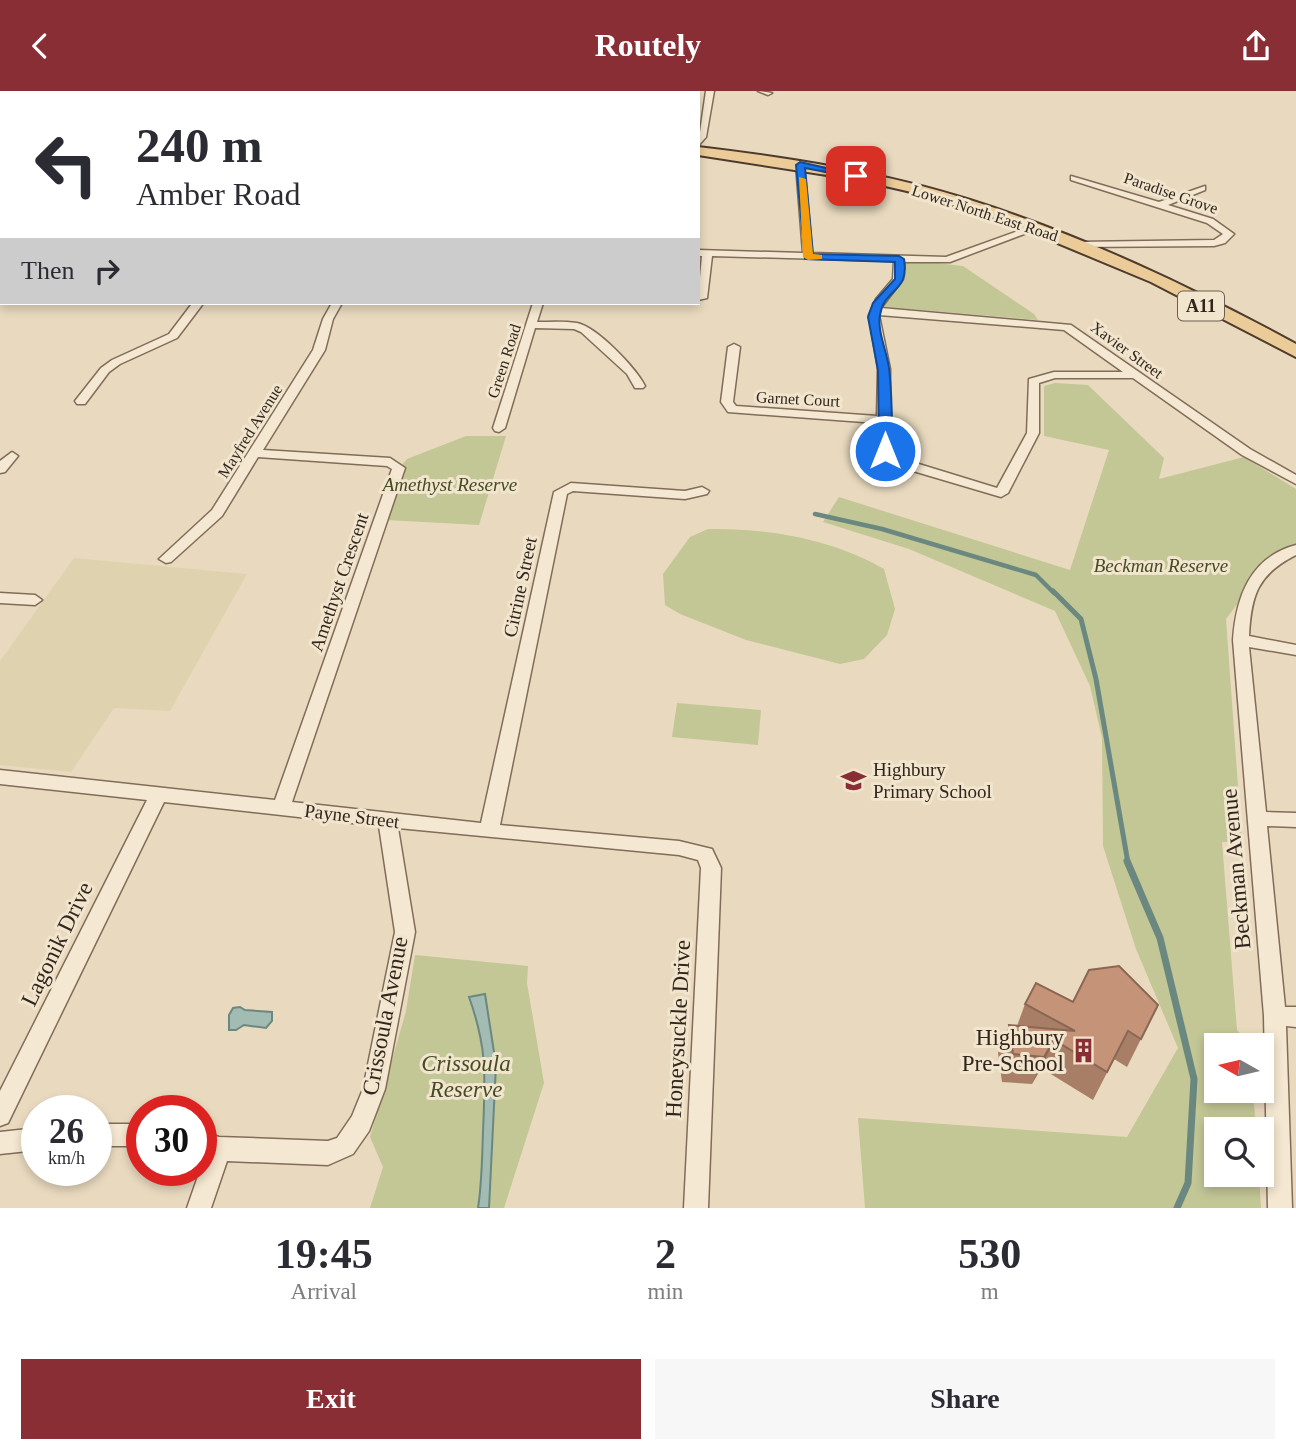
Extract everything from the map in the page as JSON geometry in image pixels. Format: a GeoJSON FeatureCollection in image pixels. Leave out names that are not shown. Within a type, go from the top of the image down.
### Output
{"type":"FeatureCollection","features":[{"type":"Feature","properties":{"kind":"main road","name":"Lower North East Road"},"geometry":{"type":"LineString","coordinates":[[700,151],[800,165],[910,188],[1035,228],[1104,254],[1199,297],[1296,351]]}},
{"type":"Feature","properties":{"kind":"main road","name":"Lower North East Road"},"geometry":{"type":"LineString","coordinates":[[1104,254],[1231,322],[1296,362]]}},
{"type":"Feature","properties":{"kind":"street"},"geometry":{"type":"LineString","coordinates":[[700,140],[710,91]]}},
{"type":"Feature","properties":{"kind":"street"},"geometry":{"type":"LineString","coordinates":[[800,165],[808,257]]}},
{"type":"Feature","properties":{"kind":"street","name":"Paradise Grove"},"geometry":{"type":"LineString","coordinates":[[1074,179],[1159,205],[1221,227],[1229,234],[1227,238],[1214,243],[1079,244]]}},
{"type":"Feature","properties":{"kind":"street"},"geometry":{"type":"LineString","coordinates":[[1159,205],[1202,188]]}},
{"type":"Feature","properties":{"kind":"street"},"geometry":{"type":"LineString","coordinates":[[702,298],[703,254],[947,260],[1035,228]]}},
{"type":"Feature","properties":{"kind":"street"},"geometry":{"type":"LineString","coordinates":[[899,259],[902,273],[875,311],[884,370],[884,443],[891,460],[1001,493],[1033,433],[1033,381],[1054,375],[1133,375]]}},
{"type":"Feature","properties":{"kind":"street"},"geometry":{"type":"LineString","coordinates":[[81,401],[105,370],[116,362],[173,336],[197,305]]}},
{"type":"Feature","properties":{"kind":"street","name":"Mayfred Avenue"},"geometry":{"type":"LineString","coordinates":[[166,559],[217,513],[319,350],[328,320],[336,305]]}},
{"type":"Feature","properties":{"kind":"street","name":"Green Road"},"geometry":{"type":"LineString","coordinates":[[499,428],[537,305]]}},
{"type":"Feature","properties":{"kind":"street","name":"Xavier Street"},"geometry":{"type":"LineString","coordinates":[[875,311],[1067,327],[1246,452],[1296,480]]}},
{"type":"Feature","properties":{"kind":"street"},"geometry":{"type":"LineString","coordinates":[[532,325],[576,326],[585,330],[632,372],[639,386]]}},
{"type":"Feature","properties":{"kind":"street","name":"Garnet Court"},"geometry":{"type":"LineString","coordinates":[[734,347],[727,402],[732,409],[885,420]]}},
{"type":"Feature","properties":{"kind":"street","name":"Amethyst Crescent"},"geometry":{"type":"LineString","coordinates":[[256,453],[390,462],[399,468],[281,808]]}},
{"type":"Feature","properties":{"kind":"street"},"geometry":{"type":"LineString","coordinates":[[0,470],[12,456]]}},
{"type":"Feature","properties":{"kind":"street","name":"Citrine Street"},"geometry":{"type":"LineString","coordinates":[[489,831],[561,492],[570,487],[685,495],[702,491]]}},
{"type":"Feature","properties":{"kind":"street","name":"Beckman Avenue"},"geometry":{"type":"LineString","coordinates":[[1280,1208],[1286,1016],[1256,819],[1241,640],[1242,609],[1254,585],[1265,567],[1296,549]]}},
{"type":"Feature","properties":{"kind":"street"},"geometry":{"type":"LineString","coordinates":[[0,599],[35,600]]}},
{"type":"Feature","properties":{"kind":"street"},"geometry":{"type":"LineString","coordinates":[[1241,640],[1296,650]]}},
{"type":"Feature","properties":{"kind":"street","name":"Payne Street"},"geometry":{"type":"LineString","coordinates":[[0,777],[489,831],[679,848],[705,854]]}},
{"type":"Feature","properties":{"kind":"street","name":"Lagonik Drive"},"geometry":{"type":"LineString","coordinates":[[0,1115],[159,794]]}},
{"type":"Feature","properties":{"kind":"street"},"geometry":{"type":"LineString","coordinates":[[1256,819],[1296,820]]}},
{"type":"Feature","properties":{"kind":"street","name":"Crissoula Avenue"},"geometry":{"type":"LineString","coordinates":[[217,1146],[328,1153],[345,1146],[361,1123],[374,1089],[405,932],[387,820]]}},
{"type":"Feature","properties":{"kind":"street","name":"Honeysuckle Drive"},"geometry":{"type":"LineString","coordinates":[[696,1208],[711,868],[705,854]]}},
{"type":"Feature","properties":{"kind":"street"},"geometry":{"type":"LineString","coordinates":[[0,1143],[21,1141]]}},
{"type":"Feature","properties":{"kind":"street"},"geometry":{"type":"LineString","coordinates":[[199,1208],[203,1186]]}},
{"type":"Feature","properties":{"kind":"shaded area"},"geometry":{"type":"Polygon","coordinates":[[[74,558],[247,574],[170,711],[114,708],[71,772],[0,765],[0,661],[74,558]]]}},
{"type":"Feature","properties":{"kind":"green space"},"geometry":{"type":"Polygon","coordinates":[[[910,260],[963,266],[1034,314],[1038,320],[886,307],[878,303],[887,295],[900,264],[910,260]]]}},
{"type":"Feature","properties":{"kind":"green space","name":"Beckman Reserve"},"geometry":{"type":"Polygon","coordinates":[[[1055,383],[1088,385],[1164,458],[1159,479],[1244,457],[1296,489],[1296,546],[1265,567],[1226,619],[1242,842],[1222,842],[1237,1030],[1240,1033],[1204,1033],[1204,1103],[1254,1103],[1255,1117],[1204,1117],[1204,1187],[1260,1187],[1261,1208],[865,1208],[858,1118],[1127,1137],[1178,1048],[1136,949],[1103,846],[1102,738],[1090,686],[1055,611],[909,549],[823,522],[839,497],[1070,570],[1109,450],[1044,436],[1044,386],[1055,383]]]}},
{"type":"Feature","properties":{"kind":"green space","name":"Amethyst Reserve"},"geometry":{"type":"Polygon","coordinates":[[[466,436],[506,436],[479,525],[386,520],[405,473],[399,468],[407,459],[466,436]]]}},
{"type":"Feature","properties":{"kind":"green space"},"geometry":{"type":"Polygon","coordinates":[[[708,529],[799,537],[843,550],[884,569],[895,609],[887,635],[864,659],[840,664],[746,640],[680,614],[665,605],[663,574],[690,537],[708,529]]]}},
{"type":"Feature","properties":{"kind":"green space"},"geometry":{"type":"Polygon","coordinates":[[[677,703],[761,710],[758,745],[672,737],[677,703]]]}},
{"type":"Feature","properties":{"kind":"green space","name":"Crissoula Reserve"},"geometry":{"type":"Polygon","coordinates":[[[415,955],[528,966],[527,983],[544,1083],[504,1208],[370,1208],[383,1167],[370,1137],[406,1011],[415,955]]]}},
{"type":"Feature","properties":{"kind":"water"},"geometry":{"type":"Polygon","coordinates":[[[485,994],[496,1065],[489,1208],[478,1208],[484,1064],[469,997],[485,994]]]}},
{"type":"Feature","properties":{"kind":"water"},"geometry":{"type":"Polygon","coordinates":[[[240,1007],[245,1010],[272,1012],[272,1021],[266,1028],[244,1025],[236,1030],[229,1030],[229,1015],[233,1008],[240,1007]]]}},
{"type":"Feature","properties":{"kind":"building"},"geometry":{"type":"Polygon","coordinates":[[[1119,966],[1158,1005],[1141,1039],[1128,1031],[1107,1072],[1054,1040],[1044,1057],[1013,1054],[1009,1025],[1075,1031],[1025,1004],[1036,983],[1073,1002],[1089,970],[1119,966]]]}},
{"type":"Feature","properties":{"kind":"waterway"},"geometry":{"type":"LineString","coordinates":[[815,514],[882,529],[1036,575],[1054,593]]}},
{"type":"Feature","properties":{"kind":"waterway"},"geometry":{"type":"LineString","coordinates":[[1053,591],[1081,619],[1096,679],[1128,863]]}},
{"type":"Feature","properties":{"kind":"waterway"},"geometry":{"type":"LineString","coordinates":[[1127,861],[1160,938],[1194,1079],[1188,1183],[1177,1208]]}},
{"type":"Feature","properties":{"kind":"slow traffic"},"geometry":{"type":"LineString","coordinates":[[802,179],[808,257],[819,257]]}},
{"type":"Feature","properties":{"kind":"place","name":"Highbury Primary School"},"geometry":{"type":"Point","coordinates":[853,780]}},
{"type":"Feature","properties":{"kind":"place","name":"Highbury Pre-School"},"geometry":{"type":"Point","coordinates":[1084,1050]}},
{"type":"Feature","properties":{"kind":"route"},"geometry":{"type":"LineString","coordinates":[[856,176],[800,165],[808,257],[899,259],[902,273],[896,285],[878,303],[874,317],[884,370],[885,451]]}}]}
